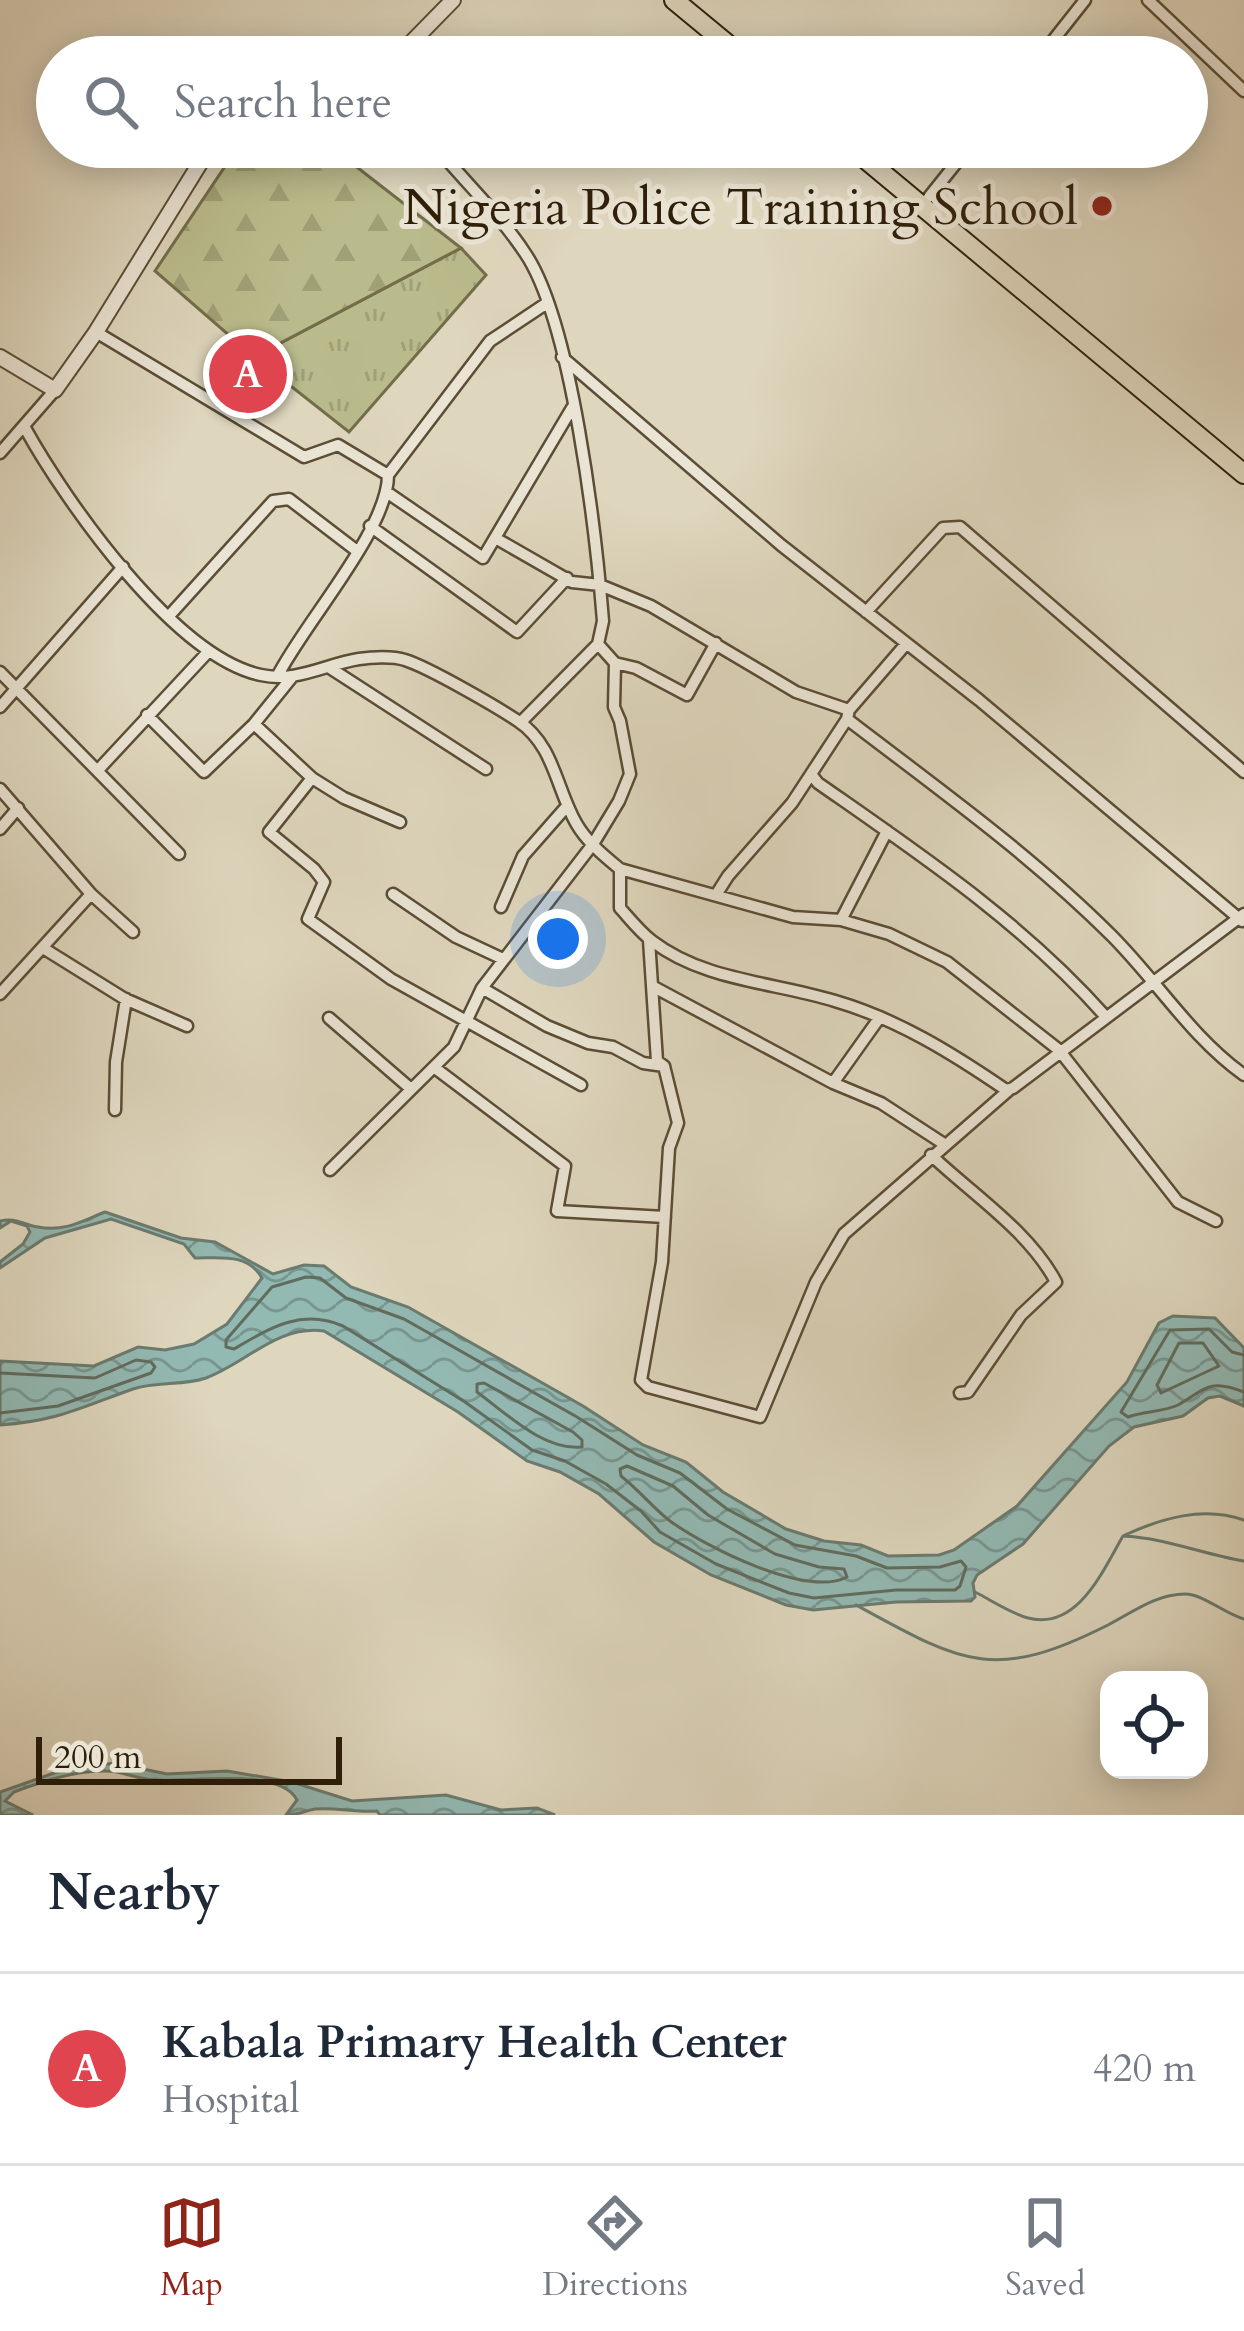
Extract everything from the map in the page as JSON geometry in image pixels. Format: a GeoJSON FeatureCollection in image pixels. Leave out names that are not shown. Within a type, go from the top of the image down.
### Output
{"type":"FeatureCollection","features":[{"type":"Feature","properties":{"kind":"main road"},"geometry":{"type":"LineString","coordinates":[[674,0],[718,36]]}},
{"type":"Feature","properties":{"kind":"main road"},"geometry":{"type":"LineString","coordinates":[[694,0],[736,36]]}},
{"type":"Feature","properties":{"kind":"main road"},"geometry":{"type":"LineString","coordinates":[[878,168],[1244,458]]}},
{"type":"Feature","properties":{"kind":"main road"},"geometry":{"type":"LineString","coordinates":[[894,168],[1244,474]]}},
{"type":"Feature","properties":{"kind":"street"},"geometry":{"type":"LineString","coordinates":[[418,36],[453,0]]}},
{"type":"Feature","properties":{"kind":"street"},"geometry":{"type":"LineString","coordinates":[[1057,36],[1085,0]]}},
{"type":"Feature","properties":{"kind":"street"},"geometry":{"type":"LineString","coordinates":[[1148,0],[1186,36]]}},
{"type":"Feature","properties":{"kind":"street"},"geometry":{"type":"LineString","coordinates":[[1208,57],[1244,91]]}},
{"type":"Feature","properties":{"kind":"street"},"geometry":{"type":"LineString","coordinates":[[1,450],[25,428],[96,332],[197,168]]}},
{"type":"Feature","properties":{"kind":"street"},"geometry":{"type":"LineString","coordinates":[[454,168],[525,252],[548,303],[572,408],[600,585],[603,621],[598,644],[521,722]]}},
{"type":"Feature","properties":{"kind":"street"},"geometry":{"type":"LineString","coordinates":[[929,197],[952,168]]}},
{"type":"Feature","properties":{"kind":"street"},"geometry":{"type":"LineString","coordinates":[[277,677],[357,550],[388,493],[388,475],[490,341],[548,303]]}},
{"type":"Feature","properties":{"kind":"street"},"geometry":{"type":"LineString","coordinates":[[96,332],[304,458],[338,445],[388,475]]}},
{"type":"Feature","properties":{"kind":"street"},"geometry":{"type":"LineString","coordinates":[[0,357],[55,390]]}},
{"type":"Feature","properties":{"kind":"street"},"geometry":{"type":"LineString","coordinates":[[562,357],[781,545],[1242,918],[1059,1050],[844,1234],[816,1282],[764,1413],[757,1418],[643,1383],[665,1217],[669,1148],[678,1123],[664,1066],[657,1061],[650,940]]}},
{"type":"Feature","properties":{"kind":"street"},"geometry":{"type":"LineString","coordinates":[[388,493],[479,558],[489,554],[572,408]]}},
{"type":"Feature","properties":{"kind":"street"},"geometry":{"type":"LineString","coordinates":[[25,428],[71,503],[123,568],[208,652],[238,668],[277,677],[359,659],[404,659],[521,722],[550,757],[579,829],[620,869],[793,917],[841,920],[889,934],[947,962],[1059,1050],[1178,1202],[1216,1221]]}},
{"type":"Feature","properties":{"kind":"street"},"geometry":{"type":"LineString","coordinates":[[169,616],[273,501],[289,499],[357,550]]}},
{"type":"Feature","properties":{"kind":"street"},"geometry":{"type":"LineString","coordinates":[[370,526],[517,632],[567,578]]}},
{"type":"Feature","properties":{"kind":"street"},"geometry":{"type":"LineString","coordinates":[[866,612],[943,528],[960,527],[1244,772]]}},
{"type":"Feature","properties":{"kind":"street"},"geometry":{"type":"LineString","coordinates":[[497,539],[567,578],[600,585],[651,606],[796,692],[848,715],[1046,876],[1113,938],[1197,1038],[1244,1075]]}},
{"type":"Feature","properties":{"kind":"street"},"geometry":{"type":"LineString","coordinates":[[0,707],[123,568]]}},
{"type":"Feature","properties":{"kind":"street"},"geometry":{"type":"LineString","coordinates":[[598,644],[616,663],[636,668],[687,695],[716,643]]}},
{"type":"Feature","properties":{"kind":"street"},"geometry":{"type":"LineString","coordinates":[[716,896],[792,802],[848,715],[906,644]]}},
{"type":"Feature","properties":{"kind":"street"},"geometry":{"type":"LineString","coordinates":[[99,770],[208,652]]}},
{"type":"Feature","properties":{"kind":"street"},"geometry":{"type":"LineString","coordinates":[[330,1170],[454,1047],[482,988],[593,844],[619,801],[630,774],[612,691],[616,663]]}},
{"type":"Feature","properties":{"kind":"street"},"geometry":{"type":"LineString","coordinates":[[329,668],[485,770]]}},
{"type":"Feature","properties":{"kind":"street"},"geometry":{"type":"LineString","coordinates":[[0,672],[179,854]]}},
{"type":"Feature","properties":{"kind":"street"},"geometry":{"type":"LineString","coordinates":[[147,715],[204,772],[254,724],[292,676]]}},
{"type":"Feature","properties":{"kind":"street"},"geometry":{"type":"LineString","coordinates":[[254,724],[312,778],[400,822]]}},
{"type":"Feature","properties":{"kind":"street"},"geometry":{"type":"LineString","coordinates":[[812,774],[1034,942],[1106,1017]]}},
{"type":"Feature","properties":{"kind":"street"},"geometry":{"type":"LineString","coordinates":[[312,778],[269,832],[325,882],[308,919],[391,979],[581,1085]]}},
{"type":"Feature","properties":{"kind":"street"},"geometry":{"type":"LineString","coordinates":[[0,789],[92,894],[133,932]]}},
{"type":"Feature","properties":{"kind":"street"},"geometry":{"type":"LineString","coordinates":[[501,908],[523,856],[567,806]]}},
{"type":"Feature","properties":{"kind":"street"},"geometry":{"type":"LineString","coordinates":[[0,829],[17,808]]}},
{"type":"Feature","properties":{"kind":"street"},"geometry":{"type":"LineString","coordinates":[[841,920],[887,831]]}},
{"type":"Feature","properties":{"kind":"street"},"geometry":{"type":"LineString","coordinates":[[620,869],[620,908],[650,940],[693,964],[880,1017],[954,1054],[1009,1090]]}},
{"type":"Feature","properties":{"kind":"street"},"geometry":{"type":"LineString","coordinates":[[0,994],[92,894]]}},
{"type":"Feature","properties":{"kind":"street"},"geometry":{"type":"LineString","coordinates":[[393,895],[456,937],[503,959]]}},
{"type":"Feature","properties":{"kind":"street"},"geometry":{"type":"LineString","coordinates":[[43,948],[126,999],[187,1027]]}},
{"type":"Feature","properties":{"kind":"street"},"geometry":{"type":"LineString","coordinates":[[652,986],[907,1118],[944,1144]]}},
{"type":"Feature","properties":{"kind":"street"},"geometry":{"type":"LineString","coordinates":[[482,988],[547,1026],[588,1043],[613,1047],[643,1063],[664,1066]]}},
{"type":"Feature","properties":{"kind":"street"},"geometry":{"type":"LineString","coordinates":[[115,1110],[116,1062],[126,999]]}},
{"type":"Feature","properties":{"kind":"street"},"geometry":{"type":"LineString","coordinates":[[833,1083],[880,1017]]}},
{"type":"Feature","properties":{"kind":"street"},"geometry":{"type":"LineString","coordinates":[[329,1018],[411,1089]]}},
{"type":"Feature","properties":{"kind":"street"},"geometry":{"type":"LineString","coordinates":[[435,1068],[565,1166],[557,1211],[665,1217]]}},
{"type":"Feature","properties":{"kind":"street"},"geometry":{"type":"LineString","coordinates":[[931,1155],[1012,1228],[1056,1282],[1021,1315],[968,1392],[960,1393]]}},
{"type":"Feature","properties":{"kind":"green space"},"geometry":{"type":"Polygon","coordinates":[[[224,168],[358,168],[461,248],[254,357],[155,271],[224,168]]]}},
{"type":"Feature","properties":{"kind":"green space"},"geometry":{"type":"Polygon","coordinates":[[[461,248],[486,275],[349,432],[254,357],[461,248]]]}},
{"type":"Feature","properties":{"kind":"water"},"geometry":{"type":"Polygon","coordinates":[[[105,1212],[181,1238],[215,1242],[273,1274],[304,1265],[324,1266],[351,1287],[408,1307],[643,1445],[686,1462],[723,1492],[786,1529],[824,1541],[861,1545],[888,1556],[939,1555],[954,1550],[1017,1506],[1127,1382],[1159,1323],[1173,1316],[1215,1318],[1244,1348],[1244,1406],[1220,1396],[1208,1398],[1183,1416],[1134,1427],[1109,1446],[1023,1544],[977,1575],[971,1601],[813,1610],[786,1605],[711,1575],[654,1542],[599,1494],[560,1472],[527,1461],[458,1412],[324,1331],[277,1339],[206,1378],[142,1387],[54,1417],[0,1425],[0,1361],[94,1366],[138,1347],[165,1350],[194,1344],[227,1324],[262,1278],[249,1264],[195,1258],[184,1244],[111,1219],[45,1238],[0,1268],[0,1262],[30,1232],[27,1226],[11,1221],[0,1228],[0,1221],[11,1220],[57,1228],[105,1212]]]}},
{"type":"Feature","properties":{"kind":"water"},"geometry":{"type":"Polygon","coordinates":[[[114,1763],[167,1774],[227,1771],[292,1782],[352,1801],[446,1795],[501,1810],[537,1808],[555,1815],[380,1815],[377,1811],[315,1809],[286,1815],[297,1800],[272,1783],[231,1778],[153,1780],[95,1771],[14,1792],[5,1801],[33,1815],[0,1815],[0,1792],[57,1772],[114,1763]]]}},
{"type":"Feature","properties":{"kind":"waterway"},"geometry":{"type":"LineString","coordinates":[[1125,1535],[1183,1516],[1213,1514],[1244,1520]]}},
{"type":"Feature","properties":{"kind":"waterway"},"geometry":{"type":"LineString","coordinates":[[975,1592],[1028,1618],[1046,1620],[1061,1615],[1087,1595],[1123,1536],[1244,1561]]}},
{"type":"Feature","properties":{"kind":"waterway"},"geometry":{"type":"LineString","coordinates":[[856,1605],[952,1652],[1006,1659],[1069,1643],[1174,1595],[1199,1597],[1244,1619]]}},
{"type":"Feature","properties":{"kind":"place","name":"Nigeria Police Training School"},"geometry":{"type":"Point","coordinates":[1102,206]}},
{"type":"Feature","properties":{"kind":"place","name":"Kabala Primary Health Center"},"geometry":{"type":"Point","coordinates":[248,374]}}]}
